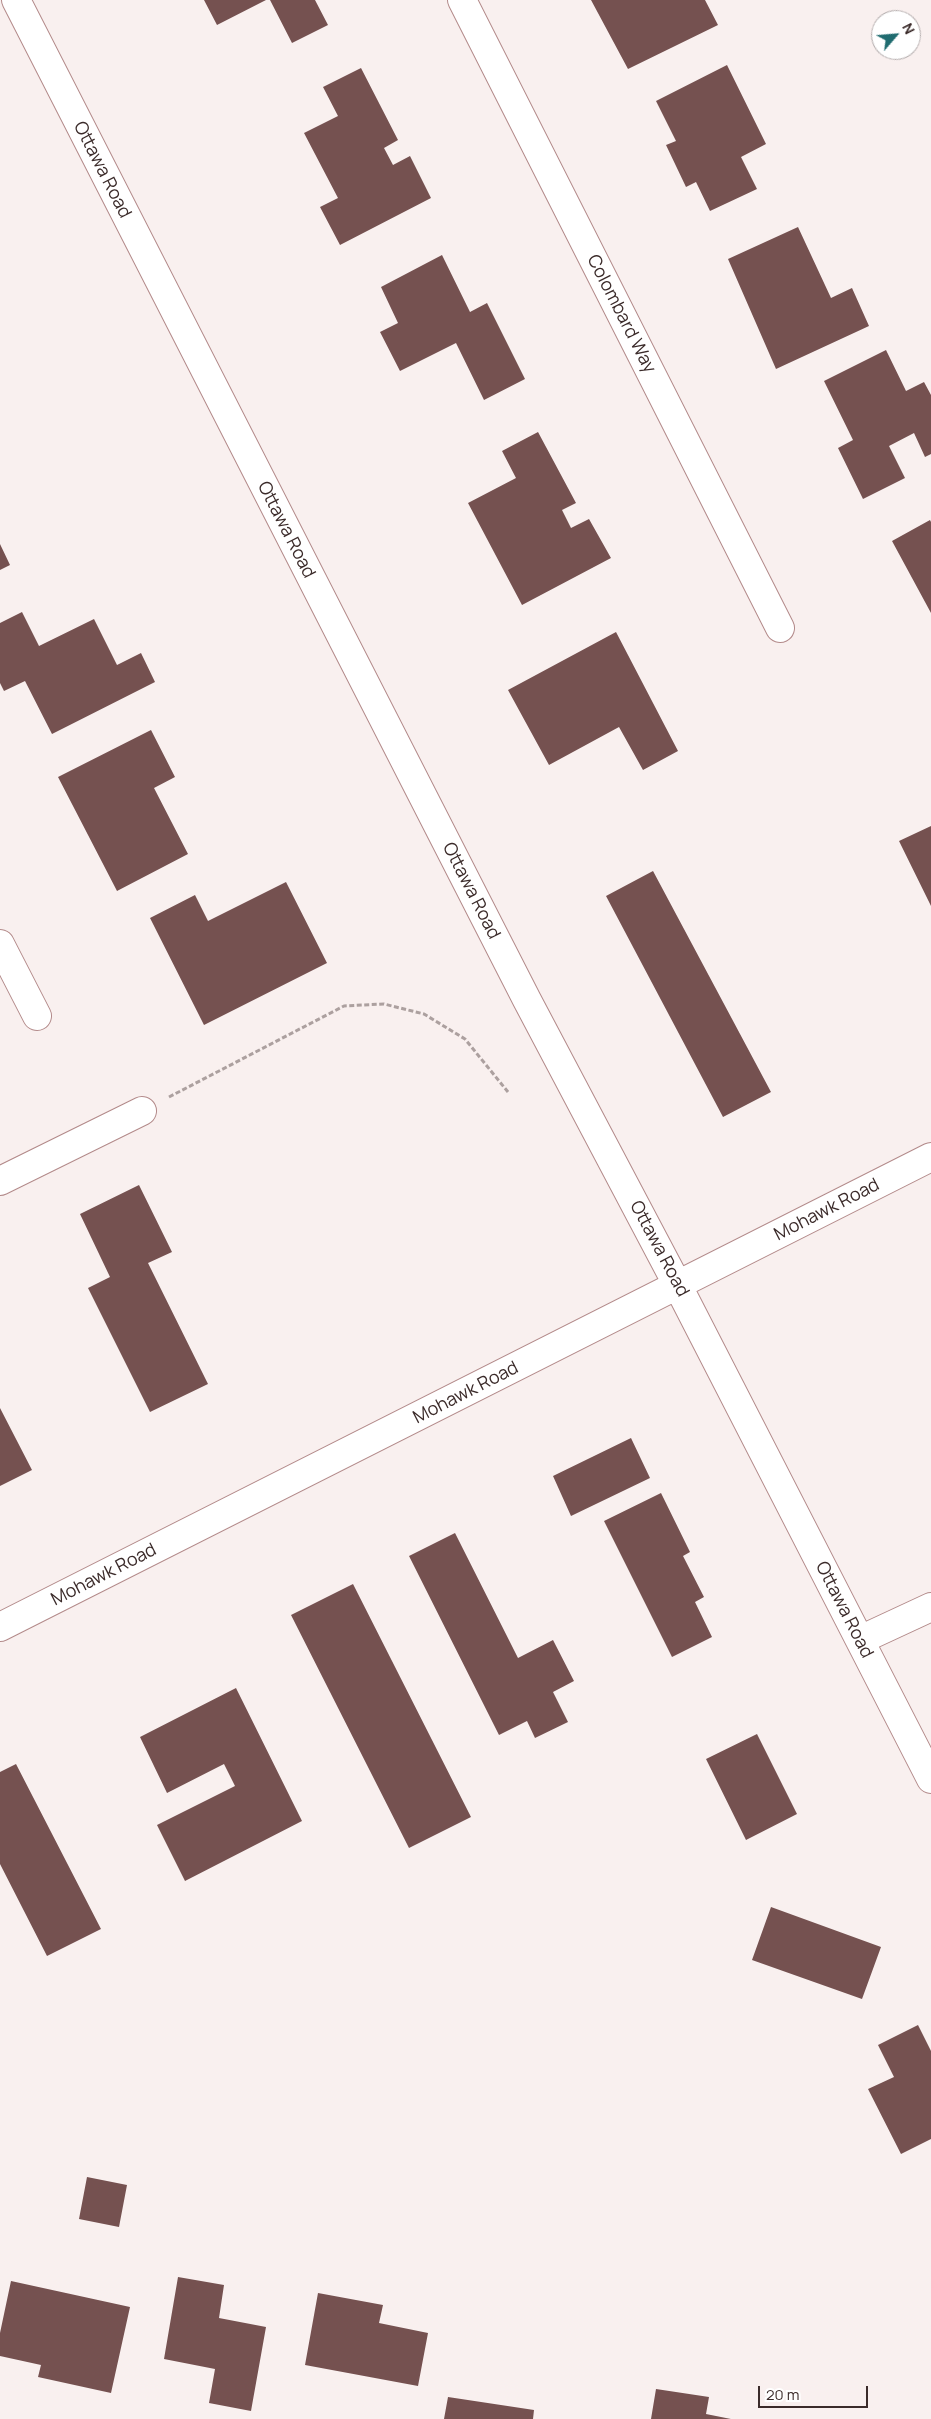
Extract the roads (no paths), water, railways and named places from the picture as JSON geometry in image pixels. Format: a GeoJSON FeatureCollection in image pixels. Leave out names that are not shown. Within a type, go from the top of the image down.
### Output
{"type":"FeatureCollection","features":[{"type":"Feature","properties":{"kind":"street","name":"Ottawa Road"},"geometry":{"type":"LineString","coordinates":[[16,0],[527,1000],[678,1286],[931,1779]]}},
{"type":"Feature","properties":{"kind":"street","name":"Colombard Way"},"geometry":{"type":"LineString","coordinates":[[462,0],[780,628]]}},
{"type":"Feature","properties":{"kind":"street"},"geometry":{"type":"LineString","coordinates":[[0,944],[37,1016]]}},
{"type":"Feature","properties":{"kind":"street"},"geometry":{"type":"LineString","coordinates":[[0,1181],[142,1111]]}},
{"type":"Feature","properties":{"kind":"street","name":"Mohawk Road"},"geometry":{"type":"LineString","coordinates":[[0,1627],[931,1157]]}},
{"type":"Feature","properties":{"kind":"street"},"geometry":{"type":"LineString","coordinates":[[860,1640],[931,1607]]}}]}
